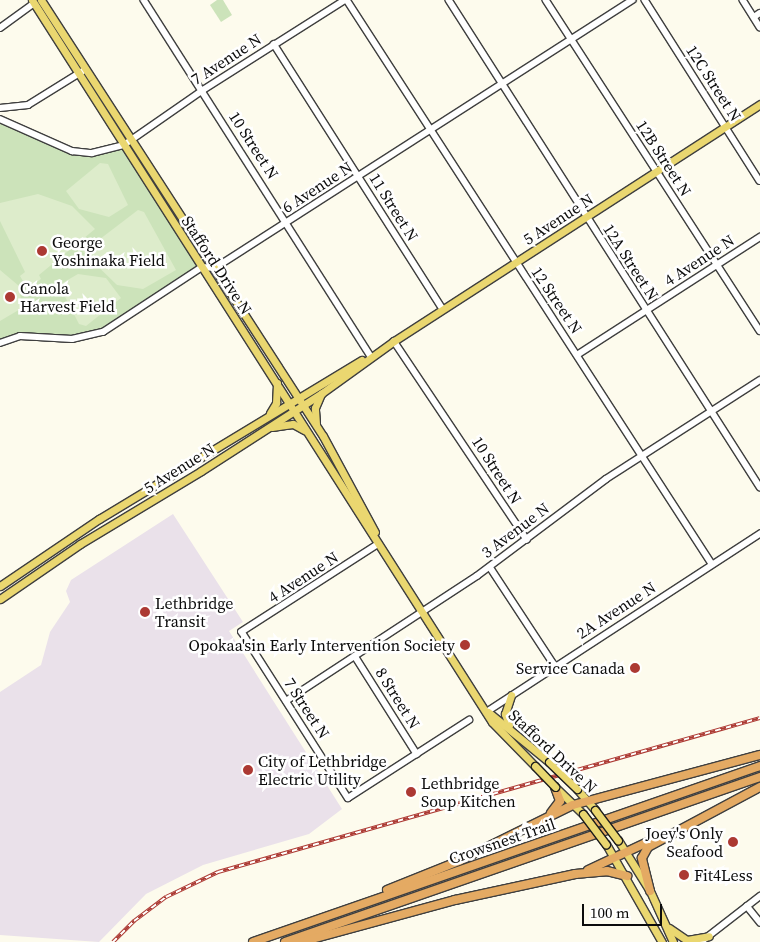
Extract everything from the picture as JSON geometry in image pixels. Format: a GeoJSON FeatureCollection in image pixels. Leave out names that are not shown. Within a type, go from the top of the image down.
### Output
{"type":"FeatureCollection","features":[{"type":"Feature","properties":{"kind":"highway"},"geometry":{"type":"LineString","coordinates":[[279,933],[459,861],[573,805],[760,756]]}},
{"type":"Feature","properties":{"kind":"highway","name":"Crowsnest Trail"},"geometry":{"type":"LineString","coordinates":[[253,942],[760,766]]}},
{"type":"Feature","properties":{"kind":"highway","name":"Crowsnest Trail"},"geometry":{"type":"LineString","coordinates":[[285,942],[760,777]]}},
{"type":"Feature","properties":{"kind":"highway"},"geometry":{"type":"LineString","coordinates":[[650,891],[643,867],[644,852],[654,842],[760,787]]}},
{"type":"Feature","properties":{"kind":"highway"},"geometry":{"type":"LineString","coordinates":[[546,817],[557,808],[558,791]]}},
{"type":"Feature","properties":{"kind":"highway"},"geometry":{"type":"LineString","coordinates":[[575,874],[672,832]]}},
{"type":"Feature","properties":{"kind":"highway"},"geometry":{"type":"LineString","coordinates":[[301,942],[464,898],[575,874],[607,871],[627,876]]}},
{"type":"Feature","properties":{"kind":"main road","name":"Stafford Drive N"},"geometry":{"type":"LineString","coordinates":[[41,0],[216,268],[316,427],[342,469],[379,544]]}},
{"type":"Feature","properties":{"kind":"main road","name":"Stafford Drive N"},"geometry":{"type":"LineString","coordinates":[[33,2],[496,727],[583,814],[616,856],[662,942]]}},
{"type":"Feature","properties":{"kind":"main road","name":"5 Avenue N"},"geometry":{"type":"LineString","coordinates":[[0,599],[80,544],[322,393],[394,340],[760,104]]}},
{"type":"Feature","properties":{"kind":"main road","name":"5 Avenue N"},"geometry":{"type":"LineString","coordinates":[[0,586],[99,519],[266,418],[297,397],[349,366],[371,356]]}},
{"type":"Feature","properties":{"kind":"main road"},"geometry":{"type":"LineString","coordinates":[[266,418],[276,403],[277,383]]}},
{"type":"Feature","properties":{"kind":"main road"},"geometry":{"type":"LineString","coordinates":[[316,427],[314,408],[322,393]]}},
{"type":"Feature","properties":{"kind":"main road"},"geometry":{"type":"LineString","coordinates":[[267,428],[295,424],[311,436]]}},
{"type":"Feature","properties":{"kind":"main road"},"geometry":{"type":"LineString","coordinates":[[510,728],[505,714],[511,695]]}},
{"type":"Feature","properties":{"kind":"main road","name":"Stafford Drive N"},"geometry":{"type":"LineString","coordinates":[[488,712],[510,728],[549,762],[577,789],[595,810],[627,850],[650,891],[673,942]]}},
{"type":"Feature","properties":{"kind":"main road"},"geometry":{"type":"LineString","coordinates":[[665,923],[681,938],[695,940],[709,936]]}},
{"type":"Feature","properties":{"kind":"main road"},"geometry":{"type":"LineString","coordinates":[[656,930],[658,942]]}},
{"type":"Feature","properties":{"kind":"street","name":"10 Street N"},"geometry":{"type":"LineString","coordinates":[[144,0],[371,356]]}},
{"type":"Feature","properties":{"kind":"street","name":"7 Avenue N"},"geometry":{"type":"LineString","coordinates":[[0,120],[72,151],[92,153],[124,145],[202,90],[346,0]]}},
{"type":"Feature","properties":{"kind":"street","name":"12 Street N"},"geometry":{"type":"LineString","coordinates":[[346,0],[432,129],[515,262],[712,564]]}},
{"type":"Feature","properties":{"kind":"street","name":"12A Street N"},"geometry":{"type":"LineString","coordinates":[[449,0],[586,217],[713,410],[760,487]]}},
{"type":"Feature","properties":{"kind":"street","name":"12B Street N"},"geometry":{"type":"LineString","coordinates":[[546,0],[760,331]]}},
{"type":"Feature","properties":{"kind":"street","name":"6 Avenue N"},"geometry":{"type":"LineString","coordinates":[[216,268],[632,0]]}},
{"type":"Feature","properties":{"kind":"street","name":"12C Street N"},"geometry":{"type":"LineString","coordinates":[[645,0],[760,181]]}},
{"type":"Feature","properties":{"kind":"street"},"geometry":{"type":"LineString","coordinates":[[743,0],[760,27]]}},
{"type":"Feature","properties":{"kind":"street"},"geometry":{"type":"LineString","coordinates":[[0,28],[33,2]]}},
{"type":"Feature","properties":{"kind":"street"},"geometry":{"type":"LineString","coordinates":[[754,17],[760,13]]}},
{"type":"Feature","properties":{"kind":"street","name":"11 Street N"},"geometry":{"type":"LineString","coordinates":[[274,44],[443,309]]}},
{"type":"Feature","properties":{"kind":"street"},"geometry":{"type":"LineString","coordinates":[[0,108],[28,105],[86,69]]}},
{"type":"Feature","properties":{"kind":"street","name":"4 Avenue N"},"geometry":{"type":"LineString","coordinates":[[577,355],[760,237]]}},
{"type":"Feature","properties":{"kind":"street"},"geometry":{"type":"LineString","coordinates":[[0,343],[20,336],[72,339],[96,335],[202,268],[216,268]]}},
{"type":"Feature","properties":{"kind":"street","name":"10 Street N"},"geometry":{"type":"LineString","coordinates":[[394,340],[526,540]]}},
{"type":"Feature","properties":{"kind":"street","name":"3 Avenue N"},"geometry":{"type":"LineString","coordinates":[[286,701],[424,612],[490,567],[642,456],[760,380]]}},
{"type":"Feature","properties":{"kind":"street","name":"2A Avenue N"},"geometry":{"type":"LineString","coordinates":[[488,712],[555,666],[760,534]]}},
{"type":"Feature","properties":{"kind":"street","name":"4 Avenue N"},"geometry":{"type":"LineString","coordinates":[[242,632],[379,544]]}},
{"type":"Feature","properties":{"kind":"street"},"geometry":{"type":"LineString","coordinates":[[490,567],[555,666]]}},
{"type":"Feature","properties":{"kind":"street","name":"7 Street N"},"geometry":{"type":"LineString","coordinates":[[242,632],[348,798],[417,754]]}},
{"type":"Feature","properties":{"kind":"street","name":"8 Street N"},"geometry":{"type":"LineString","coordinates":[[355,656],[417,754]]}},
{"type":"Feature","properties":{"kind":"street"},"geometry":{"type":"LineString","coordinates":[[417,754],[468,720]]}},
{"type":"Feature","properties":{"kind":"street"},"geometry":{"type":"LineString","coordinates":[[701,942],[760,896]]}},
{"type":"Feature","properties":{"kind":"street"},"geometry":{"type":"LineString","coordinates":[[748,906],[760,922]]}},
{"type":"Feature","properties":{"kind":"shaded area"},"geometry":{"type":"Polygon","coordinates":[[[173,514],[243,622],[229,631],[342,809],[309,834],[203,865],[146,894],[99,942],[0,935],[0,692],[41,665],[50,632],[70,602],[66,591],[71,580],[173,514]]]}},
{"type":"Feature","properties":{"kind":"green space"},"geometry":{"type":"Polygon","coordinates":[[[217,0],[223,0],[232,15],[221,22],[210,5],[217,0]]]}},
{"type":"Feature","properties":{"kind":"green space"},"geometry":{"type":"Polygon","coordinates":[[[0,119],[72,151],[92,153],[124,145],[202,267],[108,328],[84,338],[32,335],[0,343],[0,119]]]}},
{"type":"Feature","properties":{"kind":"green space"},"geometry":{"type":"Polygon","coordinates":[[[100,163],[108,164],[128,205],[109,217],[79,209],[66,191],[100,163]]]}},
{"type":"Feature","properties":{"kind":"green space","name":"George Yoshinaka Field"},"geometry":{"type":"Polygon","coordinates":[[[38,194],[72,206],[95,229],[39,275],[41,279],[34,284],[23,281],[20,276],[25,272],[0,221],[0,203],[38,194]]]}},
{"type":"Feature","properties":{"kind":"green space"},"geometry":{"type":"Polygon","coordinates":[[[138,210],[144,212],[176,270],[143,289],[117,285],[83,252],[138,210]]]}},
{"type":"Feature","properties":{"kind":"green space","name":"Canola Harvest Field"},"geometry":{"type":"Polygon","coordinates":[[[0,270],[19,286],[22,308],[0,321],[0,270]]]}},
{"type":"Feature","properties":{"kind":"green space"},"geometry":{"type":"Polygon","coordinates":[[[78,274],[106,278],[121,298],[86,326],[79,324],[59,285],[78,274]]]}},
{"type":"Feature","properties":{"kind":"railway"},"geometry":{"type":"LineString","coordinates":[[113,942],[134,921],[166,897],[218,872],[760,718]]}},
{"type":"Feature","properties":{"kind":"place","name":"George Yoshinaka Field"},"geometry":{"type":"Point","coordinates":[42,251]}},
{"type":"Feature","properties":{"kind":"place","name":"Canola Harvest Field"},"geometry":{"type":"Point","coordinates":[10,297]}},
{"type":"Feature","properties":{"kind":"place","name":"Lethbridge Transit"},"geometry":{"type":"Point","coordinates":[145,612]}},
{"type":"Feature","properties":{"kind":"place","name":"Opokaa'sin Early Intervention Society"},"geometry":{"type":"Point","coordinates":[465,645]}},
{"type":"Feature","properties":{"kind":"place","name":"Service Canada"},"geometry":{"type":"Point","coordinates":[635,668]}},
{"type":"Feature","properties":{"kind":"place","name":"City of Lethbridge Electric Utility"},"geometry":{"type":"Point","coordinates":[248,770]}},
{"type":"Feature","properties":{"kind":"place","name":"Lethbridge Soup Kitchen"},"geometry":{"type":"Point","coordinates":[411,792]}},
{"type":"Feature","properties":{"kind":"place","name":"Joey's Only Seafood"},"geometry":{"type":"Point","coordinates":[733,842]}},
{"type":"Feature","properties":{"kind":"place","name":"Fit4Less"},"geometry":{"type":"Point","coordinates":[684,875]}}]}
